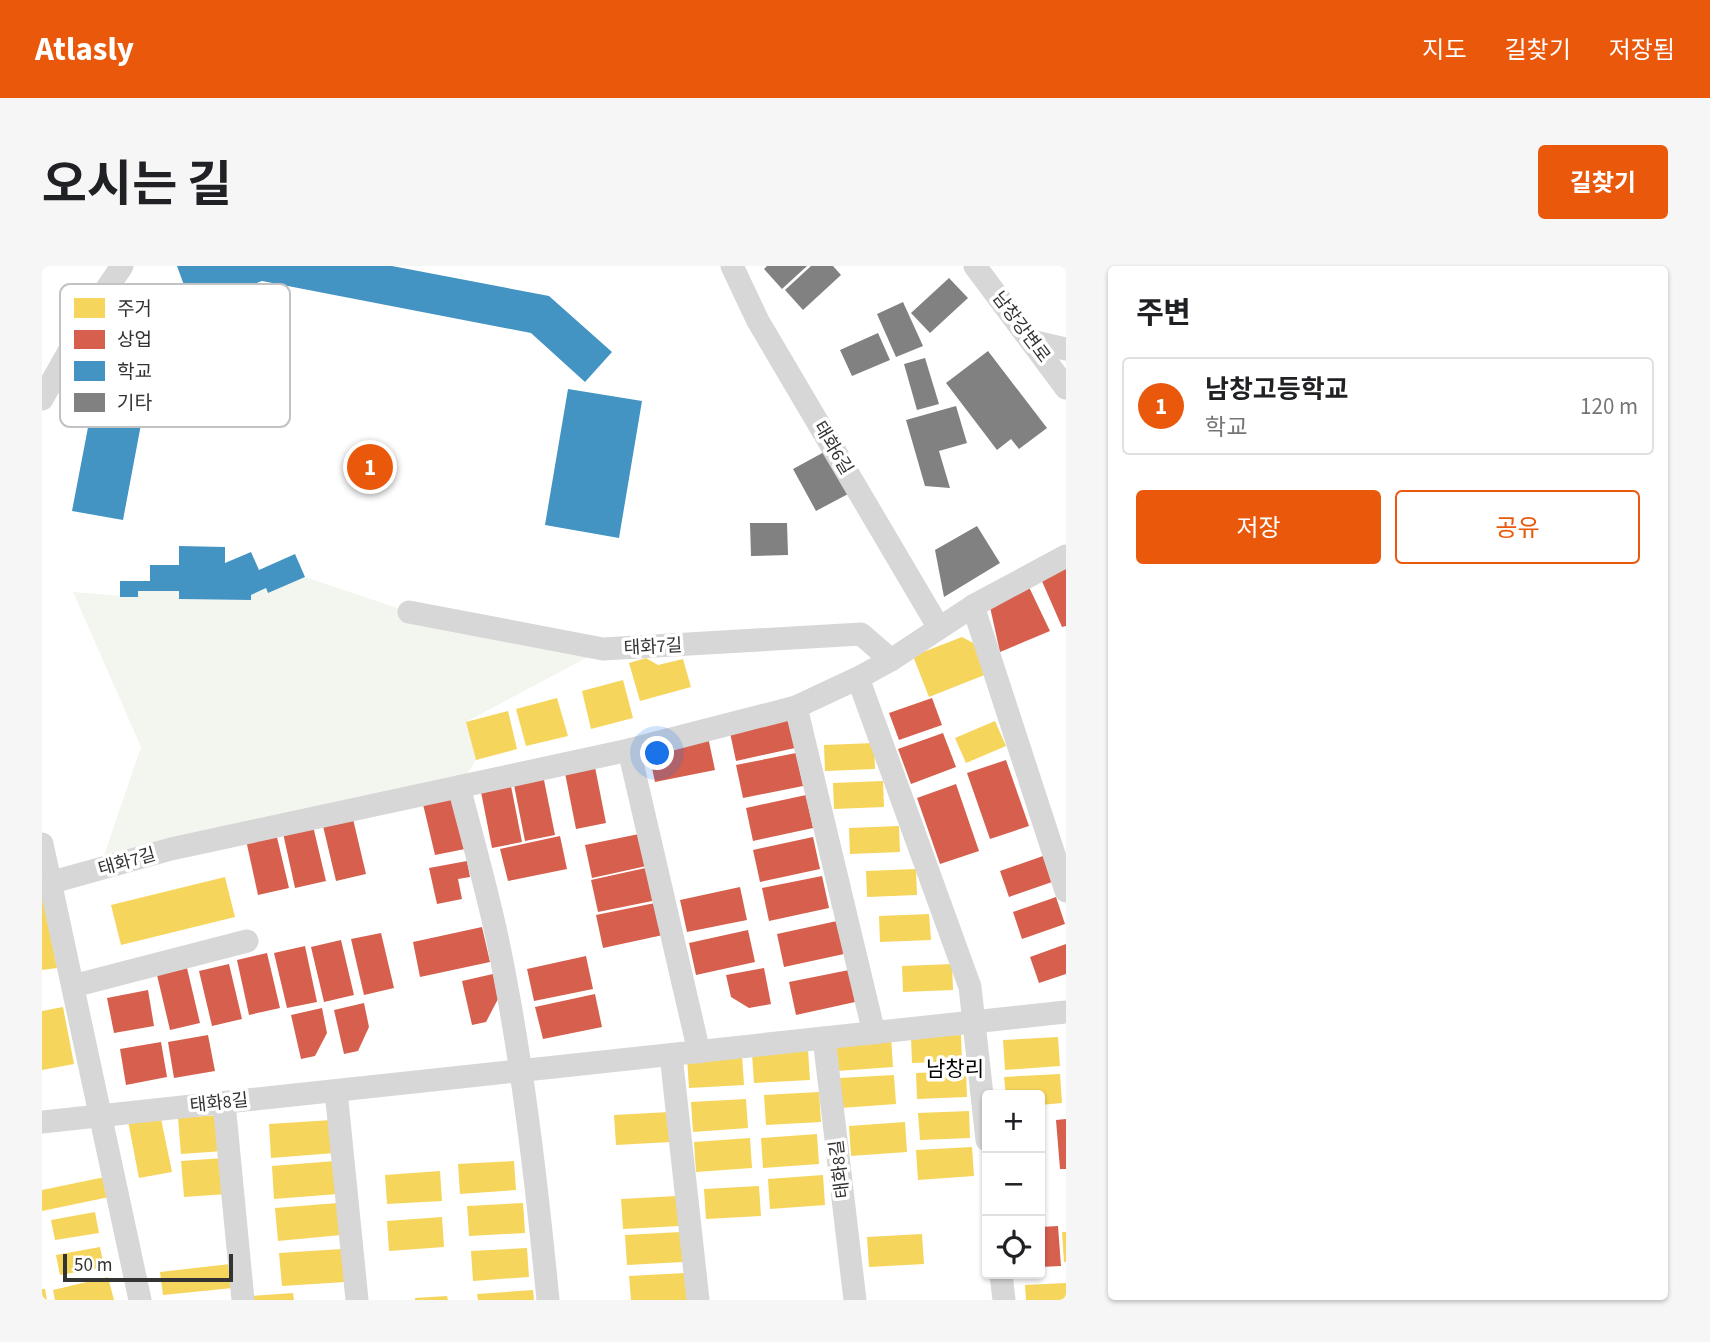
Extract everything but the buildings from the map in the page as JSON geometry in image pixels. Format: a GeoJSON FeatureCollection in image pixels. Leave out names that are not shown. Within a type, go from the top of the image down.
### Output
{"type":"FeatureCollection","features":[{"type":"Feature","properties":{"kind":"street"},"geometry":{"type":"LineString","coordinates":[[110,284],[122,266]]}},
{"type":"Feature","properties":{"kind":"street","name":"태화6길"},"geometry":{"type":"LineString","coordinates":[[732,266],[758,321],[940,628]]}},
{"type":"Feature","properties":{"kind":"street","name":"남창강변로"},"geometry":{"type":"LineString","coordinates":[[975,266],[1066,388]]}},
{"type":"Feature","properties":{"kind":"street"},"geometry":{"type":"LineString","coordinates":[[1031,341],[1066,349]]}},
{"type":"Feature","properties":{"kind":"street"},"geometry":{"type":"LineString","coordinates":[[42,399],[60,367]]}},
{"type":"Feature","properties":{"kind":"street","name":"태화7길"},"geometry":{"type":"LineString","coordinates":[[46,885],[171,849],[629,750],[796,707],[891,660],[973,606],[1066,556]]}},
{"type":"Feature","properties":{"kind":"street"},"geometry":{"type":"LineString","coordinates":[[973,606],[1066,891]]}},
{"type":"Feature","properties":{"kind":"street","name":"태화7길"},"geometry":{"type":"LineString","coordinates":[[409,612],[603,649],[861,634],[891,660]]}},
{"type":"Feature","properties":{"kind":"street"},"geometry":{"type":"LineString","coordinates":[[858,678],[970,987],[982,1091]]}},
{"type":"Feature","properties":{"kind":"street"},"geometry":{"type":"LineString","coordinates":[[796,707],[874,1033]]}},
{"type":"Feature","properties":{"kind":"street"},"geometry":{"type":"LineString","coordinates":[[629,750],[699,1052]]}},
{"type":"Feature","properties":{"kind":"street"},"geometry":{"type":"LineString","coordinates":[[459,787],[497,936],[534,1158],[548,1300]]}},
{"type":"Feature","properties":{"kind":"street"},"geometry":{"type":"LineString","coordinates":[[42,844],[46,885],[73,986],[140,1300]]}},
{"type":"Feature","properties":{"kind":"street"},"geometry":{"type":"LineString","coordinates":[[73,986],[247,941]]}},
{"type":"Feature","properties":{"kind":"street","name":"태화8길"},"geometry":{"type":"LineString","coordinates":[[42,1122],[1066,1012]]}},
{"type":"Feature","properties":{"kind":"street","name":"태화8길"},"geometry":{"type":"LineString","coordinates":[[824,1038],[855,1300]]}},
{"type":"Feature","properties":{"kind":"street"},"geometry":{"type":"LineString","coordinates":[[671,1055],[698,1300]]}},
{"type":"Feature","properties":{"kind":"street"},"geometry":{"type":"LineString","coordinates":[[336,1091],[357,1300]]}},
{"type":"Feature","properties":{"kind":"street"},"geometry":{"type":"LineString","coordinates":[[224,1103],[243,1300]]}},
{"type":"Feature","properties":{"kind":"street"},"geometry":{"type":"LineString","coordinates":[[1002,1279],[1004,1300]]}},
{"type":"Feature","properties":{"kind":"shaded area"},"geometry":{"type":"Polygon","coordinates":[[[305,577],[409,612],[603,649],[466,722],[476,760],[459,787],[99,870],[141,747],[73,592],[137,597],[138,591],[179,591],[179,599],[251,600],[251,595],[266,588],[268,593],[305,577]]]}},
{"type":"Feature","properties":{"kind":"place","name":"남창고등학교"},"geometry":{"type":"Point","coordinates":[370,467]}},
{"type":"Feature","properties":{"kind":"district","name":"남창리"},"geometry":{"type":"Point","coordinates":[955,1069]}}]}
